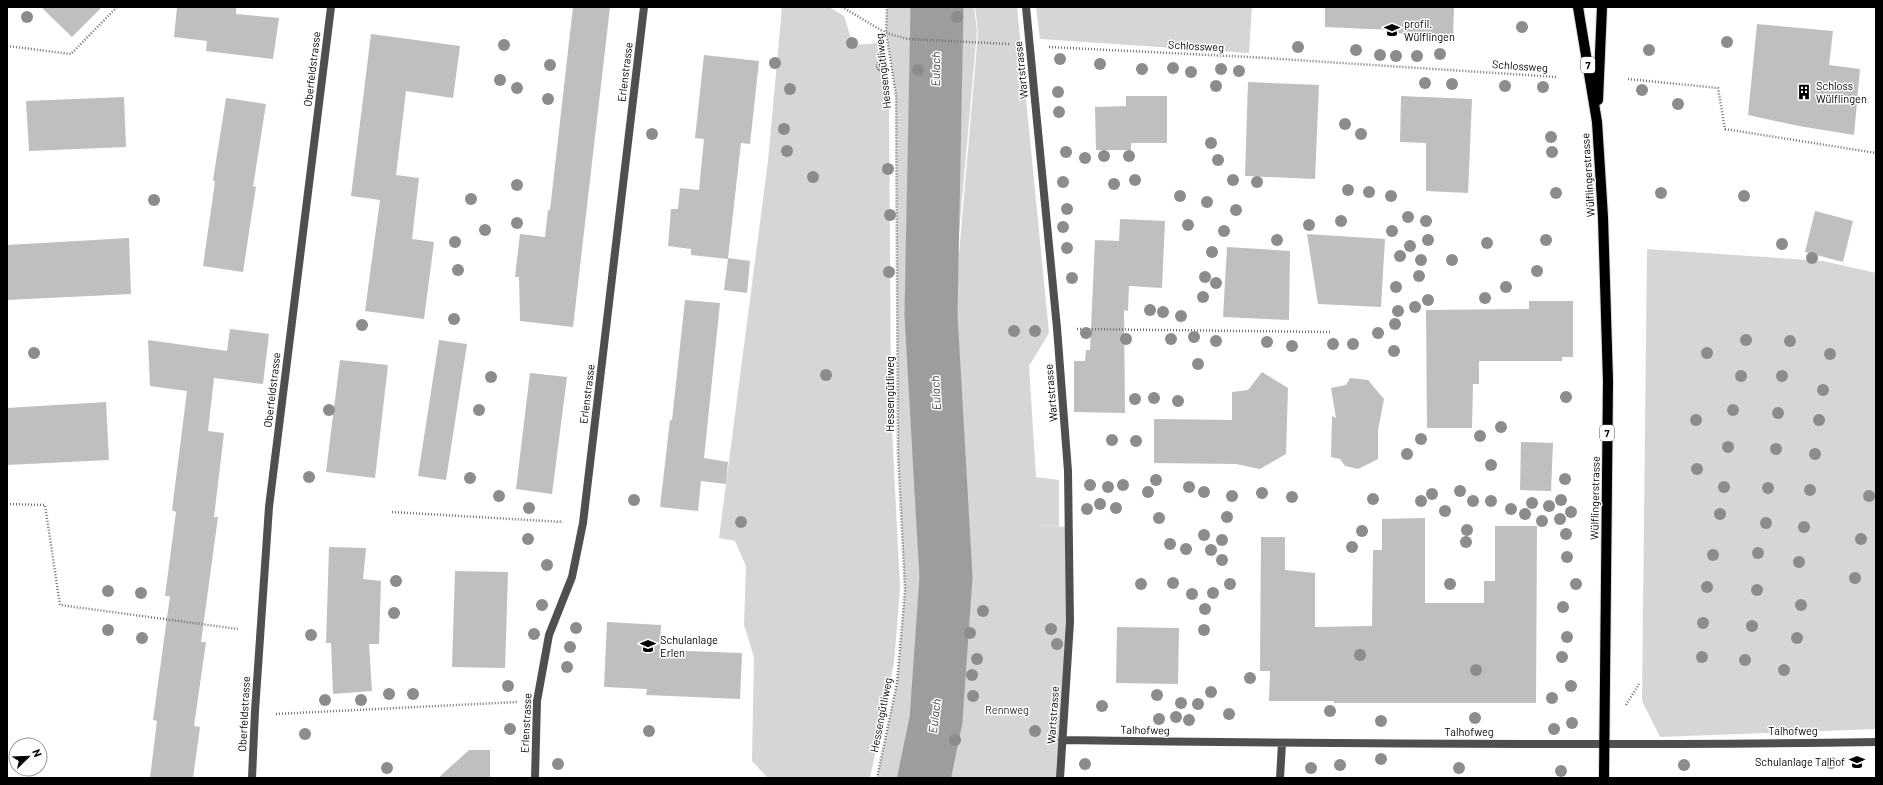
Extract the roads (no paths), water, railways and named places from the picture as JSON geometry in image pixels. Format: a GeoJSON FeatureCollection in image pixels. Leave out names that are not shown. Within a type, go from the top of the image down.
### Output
{"type":"FeatureCollection","features":[{"type":"Feature","properties":{"kind":"main road","name":"Wülflingerstrasse"},"geometry":{"type":"LineString","coordinates":[[1578,7],[1597,122],[1603,217],[1608,381],[1604,778]]}},
{"type":"Feature","properties":{"kind":"main road","name":"Wülflingerstrasse"},"geometry":{"type":"LineString","coordinates":[[1597,122],[1602,7]]}},
{"type":"Feature","properties":{"kind":"street","name":"Oberfeldstrasse"},"geometry":{"type":"LineString","coordinates":[[252,778],[269,507],[331,7]]}},
{"type":"Feature","properties":{"kind":"street","name":"Erlenstrasse"},"geometry":{"type":"LineString","coordinates":[[535,778],[537,701],[549,635],[572,577],[583,523],[644,7]]}},
{"type":"Feature","properties":{"kind":"street","name":"Wartstrasse"},"geometry":{"type":"LineString","coordinates":[[1026,7],[1057,328],[1069,478],[1070,622],[1060,778]]}},
{"type":"Feature","properties":{"kind":"street","name":"Talhofweg"},"geometry":{"type":"LineString","coordinates":[[1062,740],[1282,743],[1604,744],[1876,742]]}},
{"type":"Feature","properties":{"kind":"street"},"geometry":{"type":"LineString","coordinates":[[1280,778],[1282,743]]}},
{"type":"Feature","properties":{"kind":"waterway","name":"Eulach"},"geometry":{"type":"LineString","coordinates":[[924,778],[936,720],[946,577],[931,315],[937,7]]}},
{"type":"Feature","properties":{"kind":"place","name":"profil. Wülflingen"},"geometry":{"type":"Point","coordinates":[1392,30]}},
{"type":"Feature","properties":{"kind":"place","name":"Schloss Wülflingen"},"geometry":{"type":"Point","coordinates":[1804,92]}},
{"type":"Feature","properties":{"kind":"place","name":"Schulanlage Erlen"},"geometry":{"type":"Point","coordinates":[648,646]}},
{"type":"Feature","properties":{"kind":"place","name":"Schulanlage Talhof"},"geometry":{"type":"Point","coordinates":[1857,762]}},
{"type":"Feature","properties":{"kind":"park label","name":"Rennweg"},"geometry":{"type":"Point","coordinates":[1007,710]}}]}
